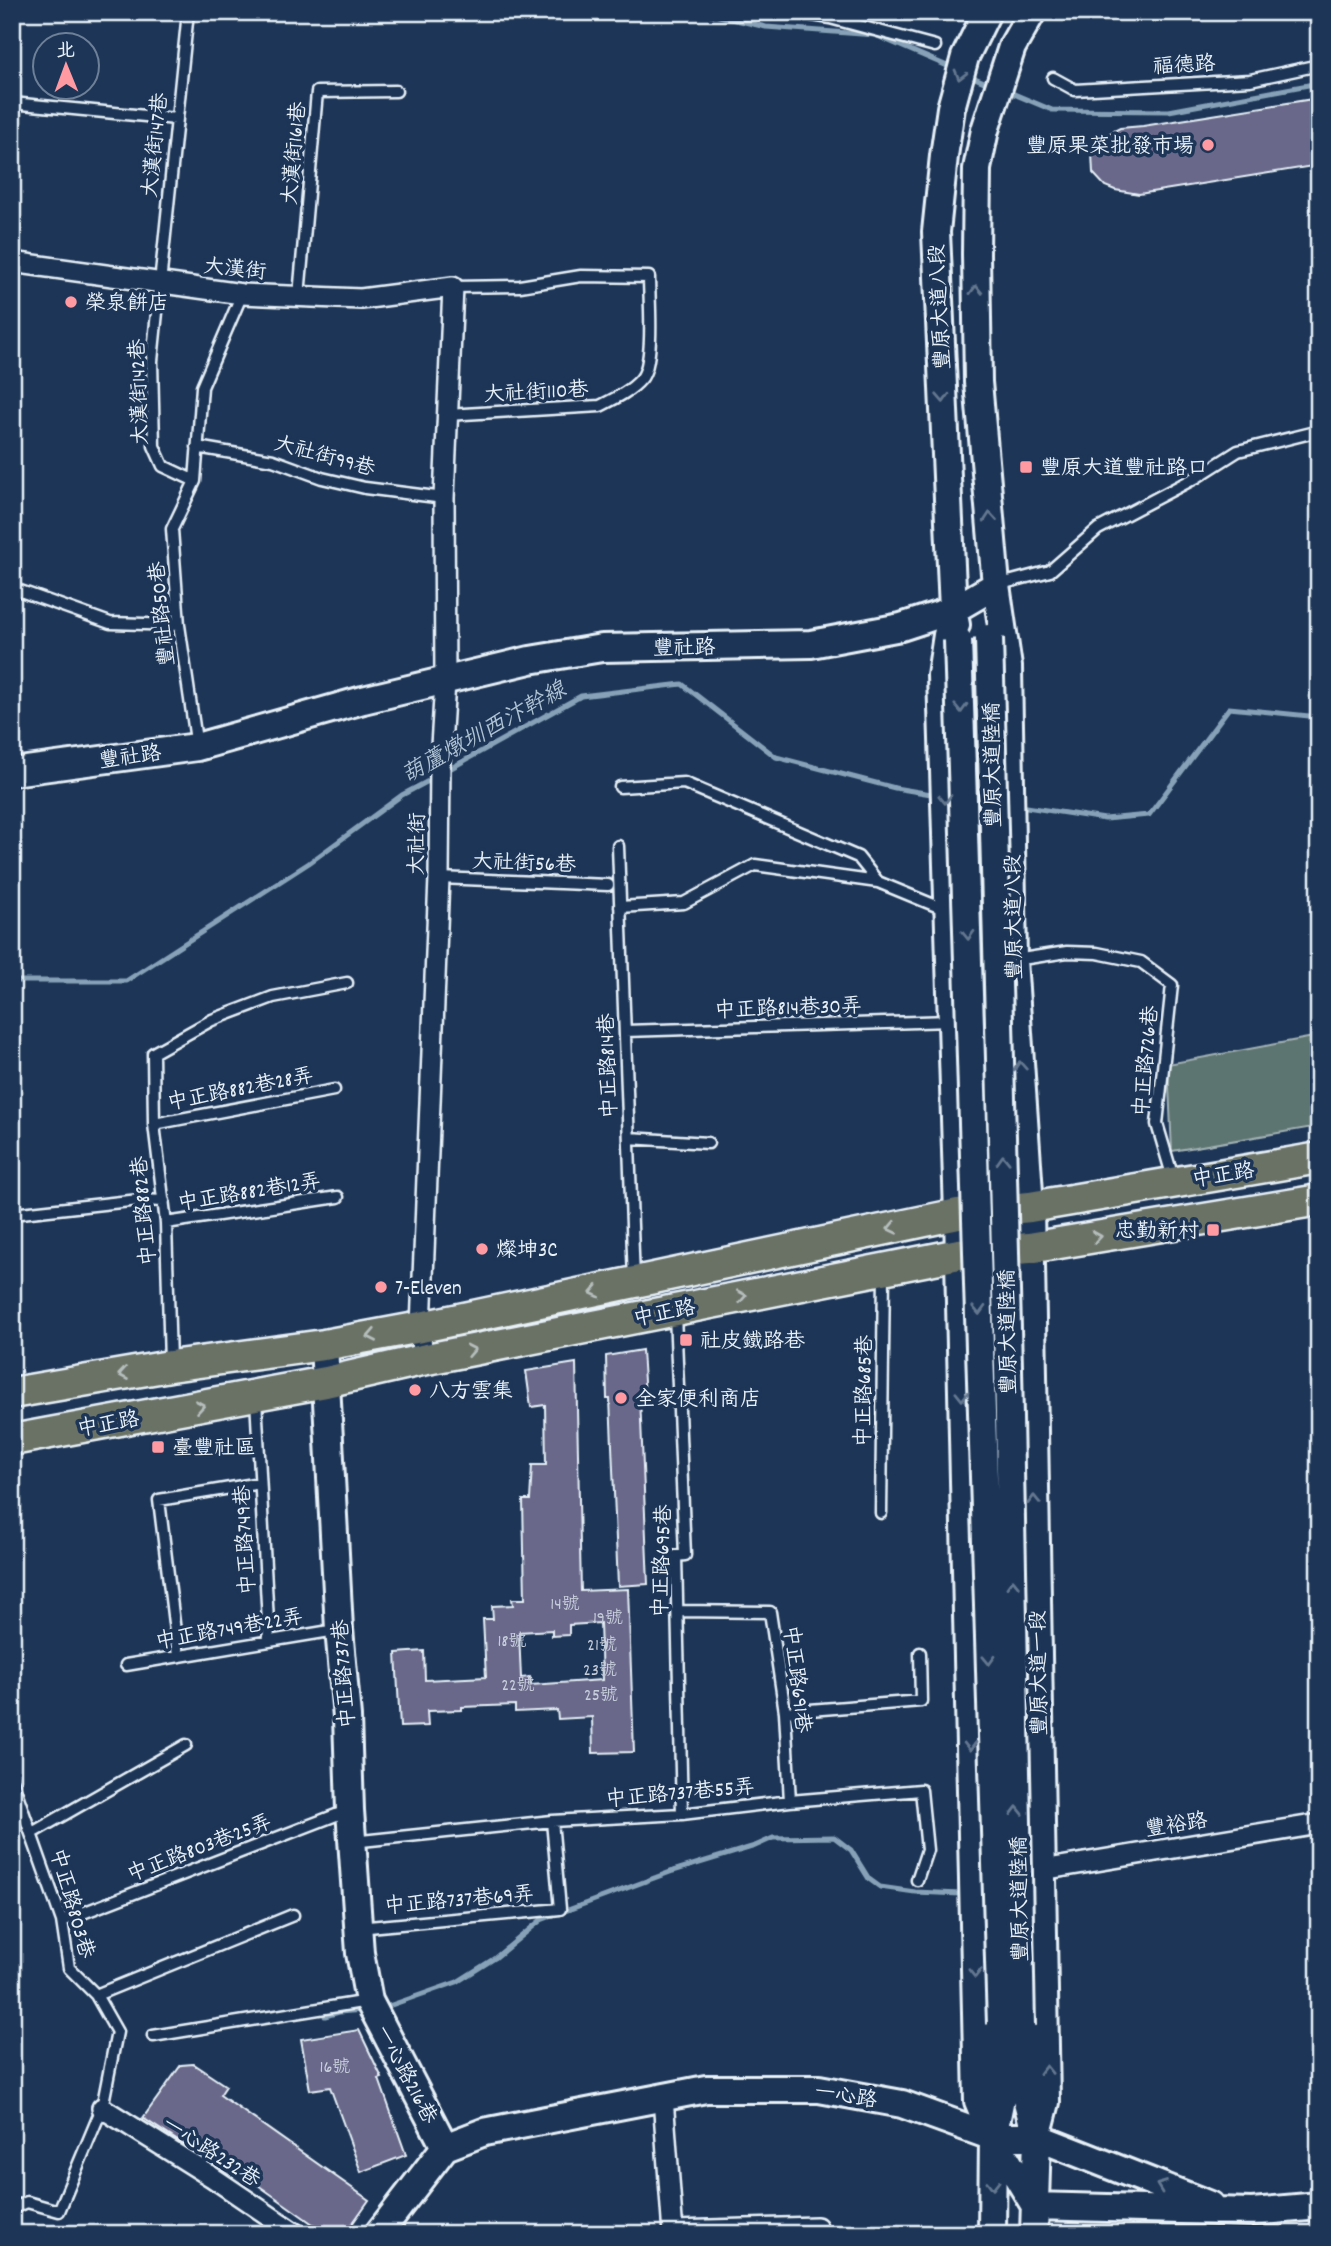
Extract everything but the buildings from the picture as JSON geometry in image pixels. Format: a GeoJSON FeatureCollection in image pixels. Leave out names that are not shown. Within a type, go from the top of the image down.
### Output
{"type":"FeatureCollection","features":[{"type":"Feature","properties":{"kind":"main road","name":"中正路"},"geometry":{"type":"LineString","coordinates":[[12,1392],[170,1366],[324,1345],[634,1284],[958,1214],[1030,1207],[1319,1158]]}},
{"type":"Feature","properties":{"kind":"main road","name":"中正路"},"geometry":{"type":"LineString","coordinates":[[12,1440],[326,1382],[422,1360],[959,1254],[1029,1248],[1319,1200]]}},
{"type":"Feature","properties":{"kind":"street","name":"豐原大道八段"},"geometry":{"type":"LineString","coordinates":[[958,640],[953,610],[936,232],[951,108],[965,57],[987,12]]}},
{"type":"Feature","properties":{"kind":"street","name":"豐原大道八段"},"geometry":{"type":"LineString","coordinates":[[1030,1207],[1000,962],[1008,667],[996,585],[978,382],[977,169],[985,130],[1012,47],[1032,12]]}},
{"type":"Feature","properties":{"kind":"street","name":"大漢街"},"geometry":{"type":"LineString","coordinates":[[12,262],[242,294],[362,299],[453,287]]}},
{"type":"Feature","properties":{"kind":"street","name":"大社街"},"geometry":{"type":"LineString","coordinates":[[422,1360],[421,1327],[439,878],[444,682],[444,498],[453,287]]}},
{"type":"Feature","properties":{"kind":"street","name":"豐原大道八段"},"geometry":{"type":"LineString","coordinates":[[989,638],[996,585]]}},
{"type":"Feature","properties":{"kind":"street","name":"豐社路"},"geometry":{"type":"LineString","coordinates":[[12,772],[197,747],[363,700],[530,660],[602,648],[811,644],[901,627],[953,610],[996,585]]}},
{"type":"Feature","properties":{"kind":"street","name":"豐原大道八段"},"geometry":{"type":"LineString","coordinates":[[953,610],[941,675],[948,911],[962,967],[952,1021],[958,1214]]}},
{"type":"Feature","properties":{"kind":"street","name":"豐原大道陸橋"},"geometry":{"type":"LineString","coordinates":[[989,638],[1009,1380],[1011,2025]]}},
{"type":"Feature","properties":{"kind":"street","name":"豐原大道陸橋"},"geometry":{"type":"LineString","coordinates":[[958,640],[1011,2025]]}},
{"type":"Feature","properties":{"kind":"street","name":"豐原大道一段"},"geometry":{"type":"LineString","coordinates":[[1030,1207],[1046,2102],[1037,2137],[1034,2234]]}},
{"type":"Feature","properties":{"kind":"street"},"geometry":{"type":"LineString","coordinates":[[958,1214],[978,2101],[993,2137],[1035,2206],[1252,2212],[1319,2206]]}},
{"type":"Feature","properties":{"kind":"street","name":"中正路737巷"},"geometry":{"type":"LineString","coordinates":[[324,1345],[352,1842],[358,1928],[369,2001]]}},
{"type":"Feature","properties":{"kind":"street","name":"豐裕路"},"geometry":{"type":"LineString","coordinates":[[1042,1870],[1319,1824]]}},
{"type":"Feature","properties":{"kind":"street","name":"一心路216巷"},"geometry":{"type":"LineString","coordinates":[[369,2001],[445,2147]]}},
{"type":"Feature","properties":{"kind":"street"},"geometry":{"type":"LineString","coordinates":[[992,2234],[993,2137],[1011,2025]]}},
{"type":"Feature","properties":{"kind":"street","name":"豐原大道一段"},"geometry":{"type":"LineString","coordinates":[[1011,2025],[1037,2137]]}},
{"type":"Feature","properties":{"kind":"street","name":"一心路"},"geometry":{"type":"LineString","coordinates":[[445,2147],[484,2132],[706,2089],[819,2089],[902,2104],[993,2137],[1037,2137]]}},
{"type":"Feature","properties":{"kind":"street"},"geometry":{"type":"LineString","coordinates":[[663,2098],[673,2232],[817,2227]]}},
{"type":"Feature","properties":{"kind":"street","name":"一心路232巷"},"geometry":{"type":"LineString","coordinates":[[102,2108],[296,2234]]}},
{"type":"Feature","properties":{"kind":"street"},"geometry":{"type":"LineString","coordinates":[[1037,2137],[1225,2211]]}},
{"type":"Feature","properties":{"kind":"street"},"geometry":{"type":"LineString","coordinates":[[378,2234],[445,2147]]}},
{"type":"Feature","properties":{"kind":"lane","name":"大漢街147巷"},"geometry":{"type":"LineString","coordinates":[[159,282],[188,12]]}},
{"type":"Feature","properties":{"kind":"lane"},"geometry":{"type":"LineString","coordinates":[[795,12],[830,18],[936,46]]}},
{"type":"Feature","properties":{"kind":"lane","name":"福德路"},"geometry":{"type":"LineString","coordinates":[[1053,78],[1075,90],[1251,80],[1319,65]]}},
{"type":"Feature","properties":{"kind":"lane","name":"大漢街161巷"},"geometry":{"type":"LineString","coordinates":[[299,296],[317,92],[396,90]]}},
{"type":"Feature","properties":{"kind":"lane"},"geometry":{"type":"LineString","coordinates":[[12,103],[176,119]]}},
{"type":"Feature","properties":{"kind":"lane","name":"大社街110巷"},"geometry":{"type":"LineString","coordinates":[[447,415],[600,406],[621,396],[643,378],[649,359],[649,277],[581,275],[520,286],[453,287]]}},
{"type":"Feature","properties":{"kind":"lane","name":"大漢街142巷"},"geometry":{"type":"LineString","coordinates":[[159,282],[152,361],[155,446],[163,466],[195,481]]}},
{"type":"Feature","properties":{"kind":"lane"},"geometry":{"type":"LineString","coordinates":[[195,481],[202,387],[242,294]]}},
{"type":"Feature","properties":{"kind":"lane","name":"豐社路"},"geometry":{"type":"LineString","coordinates":[[996,585],[1050,571],[1098,529],[1197,477],[1238,451],[1319,431]]}},
{"type":"Feature","properties":{"kind":"lane","name":"大社街99巷"},"geometry":{"type":"LineString","coordinates":[[197,447],[273,460],[323,478],[365,488],[444,498]]}},
{"type":"Feature","properties":{"kind":"lane","name":"豐社路50巷"},"geometry":{"type":"LineString","coordinates":[[195,481],[172,529],[179,625],[197,747]]}},
{"type":"Feature","properties":{"kind":"lane"},"geometry":{"type":"LineString","coordinates":[[12,588],[110,623],[179,625]]}},
{"type":"Feature","properties":{"kind":"lane"},"geometry":{"type":"LineString","coordinates":[[620,787],[684,783],[858,857],[878,882]]}},
{"type":"Feature","properties":{"kind":"lane","name":"中正路814巷"},"geometry":{"type":"LineString","coordinates":[[618,846],[634,1284]]}},
{"type":"Feature","properties":{"kind":"lane"},"geometry":{"type":"LineString","coordinates":[[620,907],[684,903],[755,865],[878,882],[948,911]]}},
{"type":"Feature","properties":{"kind":"lane","name":"大社街56巷"},"geometry":{"type":"LineString","coordinates":[[439,878],[608,885]]}},
{"type":"Feature","properties":{"kind":"lane","name":"中正路726巷"},"geometry":{"type":"LineString","coordinates":[[1000,962],[1067,952],[1097,953],[1141,962],[1172,985],[1157,1124],[1174,1182]]}},
{"type":"Feature","properties":{"kind":"lane","name":"中正路882巷"},"geometry":{"type":"LineString","coordinates":[[170,1366],[166,1223],[154,1124],[152,1053],[212,1020],[273,997],[347,983]]}},
{"type":"Feature","properties":{"kind":"lane","name":"中正路814巷30弄"},"geometry":{"type":"LineString","coordinates":[[625,1031],[952,1021]]}},
{"type":"Feature","properties":{"kind":"lane","name":"中正路882巷28弄"},"geometry":{"type":"LineString","coordinates":[[154,1124],[334,1090]]}},
{"type":"Feature","properties":{"kind":"lane"},"geometry":{"type":"LineString","coordinates":[[629,1138],[708,1143]]}},
{"type":"Feature","properties":{"kind":"lane","name":"中正路882巷12弄"},"geometry":{"type":"LineString","coordinates":[[166,1223],[338,1197]]}},
{"type":"Feature","properties":{"kind":"lane"},"geometry":{"type":"LineString","coordinates":[[12,1214],[139,1200],[164,1201]]}},
{"type":"Feature","properties":{"kind":"lane","name":"中正路685巷"},"geometry":{"type":"LineString","coordinates":[[881,1513],[884,1269]]}},
{"type":"Feature","properties":{"kind":"lane","name":"中正路695巷"},"geometry":{"type":"LineString","coordinates":[[675,1309],[685,1555],[677,1556],[682,1814]]}},
{"type":"Feature","properties":{"kind":"lane","name":"中正路749巷"},"geometry":{"type":"LineString","coordinates":[[256,1395],[269,1641]]}},
{"type":"Feature","properties":{"kind":"lane"},"geometry":{"type":"LineString","coordinates":[[178,1656],[159,1500],[260,1483]]}},
{"type":"Feature","properties":{"kind":"lane","name":"中正路691巷"},"geometry":{"type":"LineString","coordinates":[[677,1611],[770,1612],[785,1712],[790,1801]]}},
{"type":"Feature","properties":{"kind":"lane","name":"中正路749巷22弄"},"geometry":{"type":"LineString","coordinates":[[126,1665],[339,1629]]}},
{"type":"Feature","properties":{"kind":"lane"},"geometry":{"type":"LineString","coordinates":[[785,1712],[921,1702],[920,1653]]}},
{"type":"Feature","properties":{"kind":"lane"},"geometry":{"type":"LineString","coordinates":[[32,1833],[186,1745]]}},
{"type":"Feature","properties":{"kind":"lane","name":"中正路803巷"},"geometry":{"type":"LineString","coordinates":[[12,1780],[62,1921],[69,1968],[96,1994],[117,2032],[102,2108],[59,2211],[27,2202],[12,2209]]}},
{"type":"Feature","properties":{"kind":"lane","name":"中正路737巷55弄"},"geometry":{"type":"LineString","coordinates":[[352,1842],[552,1821],[682,1814],[790,1801],[921,1790],[927,1850],[917,1881]]}},
{"type":"Feature","properties":{"kind":"lane","name":"中正路803巷25弄"},"geometry":{"type":"LineString","coordinates":[[62,1921],[350,1810]]}},
{"type":"Feature","properties":{"kind":"lane","name":"中正路737巷69弄"},"geometry":{"type":"LineString","coordinates":[[358,1928],[560,1909],[552,1821]]}},
{"type":"Feature","properties":{"kind":"lane"},"geometry":{"type":"LineString","coordinates":[[96,1994],[293,1915]]}},
{"type":"Feature","properties":{"kind":"lane"},"geometry":{"type":"LineString","coordinates":[[153,2036],[369,2001]]}},
{"type":"Feature","properties":{"kind":"green space"},"geometry":{"type":"Polygon","coordinates":[[[1319,1036],[1319,1126],[1172,1151],[1168,1064],[1319,1036]]]}},
{"type":"Feature","properties":{"kind":"waterway"},"geometry":{"type":"LineString","coordinates":[[702,12],[766,27],[875,35],[952,68]]}},
{"type":"Feature","properties":{"kind":"waterway"},"geometry":{"type":"LineString","coordinates":[[968,75],[991,85]]}},
{"type":"Feature","properties":{"kind":"waterway"},"geometry":{"type":"LineString","coordinates":[[1007,91],[1052,110],[1169,111],[1319,83]]}},
{"type":"Feature","properties":{"kind":"waterway","name":"葫蘆燉圳西汴幹線"},"geometry":{"type":"LineString","coordinates":[[444,772],[581,696],[682,684],[776,757],[895,788],[937,795]]}},
{"type":"Feature","properties":{"kind":"waterway","name":"葫蘆燉圳西汴幹線"},"geometry":{"type":"LineString","coordinates":[[1020,806],[1105,819],[1149,815],[1229,708],[1319,717]]}},
{"type":"Feature","properties":{"kind":"waterway","name":"葫蘆燉圳西汴幹線"},"geometry":{"type":"LineString","coordinates":[[12,981],[126,981],[309,863],[402,795],[436,777]]}},
{"type":"Feature","properties":{"kind":"waterway"},"geometry":{"type":"LineString","coordinates":[[380,2009],[457,1982],[495,1958],[541,1920],[673,1871],[773,1838],[834,1837],[851,1850],[869,1879],[880,1887],[961,1894]]}},
{"type":"Feature","properties":{"kind":"waterway"},"geometry":{"type":"LineString","coordinates":[[325,2016],[363,2010]]}},
{"type":"Feature","properties":{"kind":"place","name":"豐原果菜批發市場"},"geometry":{"type":"Point","coordinates":[1208,145]}},
{"type":"Feature","properties":{"kind":"place","name":"榮泉餅店"},"geometry":{"type":"Point","coordinates":[71,302]}},
{"type":"Feature","properties":{"kind":"place","name":"豐原大道豐社路口"},"geometry":{"type":"Point","coordinates":[1026,467]}},
{"type":"Feature","properties":{"kind":"place","name":"忠勤新村"},"geometry":{"type":"Point","coordinates":[1213,1230]}},
{"type":"Feature","properties":{"kind":"place","name":"燦坤3C"},"geometry":{"type":"Point","coordinates":[482,1249]}},
{"type":"Feature","properties":{"kind":"place","name":"7-Eleven"},"geometry":{"type":"Point","coordinates":[381,1287]}},
{"type":"Feature","properties":{"kind":"place","name":"社皮鐵路巷"},"geometry":{"type":"Point","coordinates":[686,1340]}},
{"type":"Feature","properties":{"kind":"place","name":"八方雲集"},"geometry":{"type":"Point","coordinates":[415,1390]}},
{"type":"Feature","properties":{"kind":"place","name":"全家便利商店"},"geometry":{"type":"Point","coordinates":[621,1398]}},
{"type":"Feature","properties":{"kind":"place","name":"臺豐社區"},"geometry":{"type":"Point","coordinates":[158,1447]}}]}
